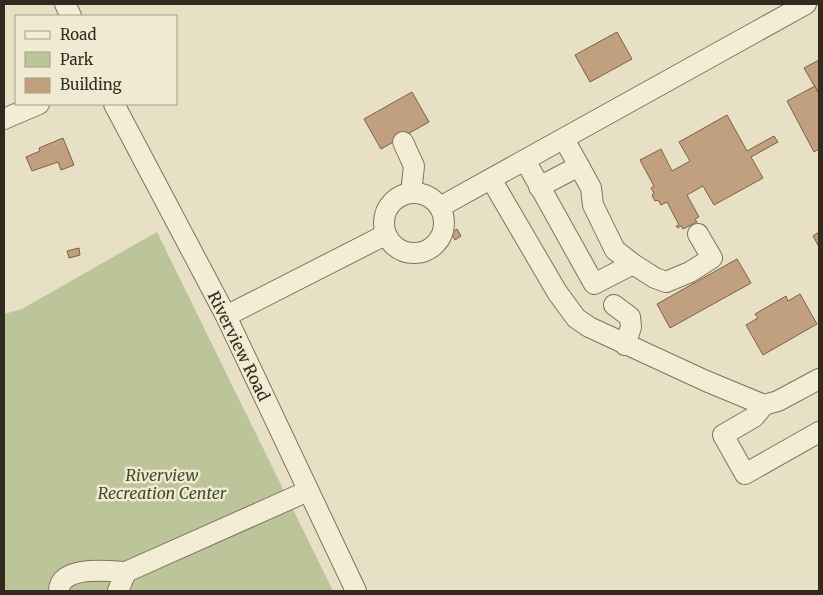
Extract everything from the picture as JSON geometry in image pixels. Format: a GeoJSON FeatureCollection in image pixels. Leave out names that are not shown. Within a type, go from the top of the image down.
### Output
{"type":"FeatureCollection","features":[{"type":"Feature","properties":{"kind":"street"},"geometry":{"type":"LineString","coordinates":[[440,207],[806,4]]}},
{"type":"Feature","properties":{"kind":"street"},"geometry":{"type":"LineString","coordinates":[[4,119],[37,105]]}},
{"type":"Feature","properties":{"kind":"street","name":"Riverview Road"},"geometry":{"type":"LineString","coordinates":[[115,105],[226,316],[356,591]]}},
{"type":"Feature","properties":{"kind":"street"},"geometry":{"type":"LineString","coordinates":[[564,139],[591,188],[593,205],[615,250],[633,264],[655,278],[666,282],[690,272],[712,258],[698,234]]}},
{"type":"Feature","properties":{"kind":"street"},"geometry":{"type":"LineString","coordinates":[[403,142],[414,166],[411,193]]}},
{"type":"Feature","properties":{"kind":"street"},"geometry":{"type":"LineString","coordinates":[[525,160],[594,284],[633,264]]}},
{"type":"Feature","properties":{"kind":"street"},"geometry":{"type":"LineString","coordinates":[[539,187],[579,166]]}},
{"type":"Feature","properties":{"kind":"street"},"geometry":{"type":"LineString","coordinates":[[491,179],[557,292],[576,318],[625,345],[764,405]]}},
{"type":"Feature","properties":{"kind":"street"},"geometry":{"type":"LineString","coordinates":[[416,192],[429,196],[440,207],[444,224],[442,234],[432,248],[413,254],[394,247],[386,235],[383,224],[384,214],[388,206],[397,197],[416,192]]}},
{"type":"Feature","properties":{"kind":"street"},"geometry":{"type":"LineString","coordinates":[[226,316],[386,235]]}},
{"type":"Feature","properties":{"kind":"street"},"geometry":{"type":"LineString","coordinates":[[614,304],[630,317],[631,327],[625,345]]}},
{"type":"Feature","properties":{"kind":"street"},"geometry":{"type":"LineString","coordinates":[[819,379],[778,401],[764,405],[754,417],[722,435],[745,474],[819,432]]}},
{"type":"Feature","properties":{"kind":"street"},"geometry":{"type":"LineString","coordinates":[[59,591],[59,586],[64,578],[74,574],[100,570],[126,572],[308,491]]}},
{"type":"Feature","properties":{"kind":"street"},"geometry":{"type":"LineString","coordinates":[[118,591],[126,572]]}},
{"type":"Feature","properties":{"kind":"green space","name":"Riverview Recreation Center"},"geometry":{"type":"Polygon","coordinates":[[[157,232],[333,591],[4,591],[4,314],[22,309],[157,232]]]}},
{"type":"Feature","properties":{"kind":"building"},"geometry":{"type":"Polygon","coordinates":[[[617,32],[632,59],[590,82],[575,55],[617,32]]]}},
{"type":"Feature","properties":{"kind":"building"},"geometry":{"type":"Polygon","coordinates":[[[819,60],[819,94],[804,68],[819,60]]]}},
{"type":"Feature","properties":{"kind":"building"},"geometry":{"type":"Polygon","coordinates":[[[815,86],[819,94],[819,149],[814,152],[787,101],[815,86]]]}},
{"type":"Feature","properties":{"kind":"building"},"geometry":{"type":"Polygon","coordinates":[[[412,92],[429,122],[381,149],[364,119],[412,92]]]}},
{"type":"Feature","properties":{"kind":"building"},"geometry":{"type":"Polygon","coordinates":[[[727,115],[747,151],[774,136],[778,142],[751,157],[763,178],[714,205],[703,186],[687,195],[699,217],[695,219],[697,222],[683,229],[681,226],[678,228],[676,226],[679,225],[667,202],[661,205],[658,200],[655,201],[651,188],[654,186],[640,160],[661,149],[672,171],[690,161],[679,142],[727,115]]]}},
{"type":"Feature","properties":{"kind":"building"},"geometry":{"type":"Polygon","coordinates":[[[63,138],[74,165],[61,170],[58,162],[32,171],[26,157],[40,151],[39,148],[63,138]]]}},
{"type":"Feature","properties":{"kind":"building"},"geometry":{"type":"Polygon","coordinates":[[[392,223],[395,229],[389,232],[386,226],[392,223]]]}},
{"type":"Feature","properties":{"kind":"building"},"geometry":{"type":"Polygon","coordinates":[[[457,229],[461,236],[455,240],[451,233],[457,229]]]}},
{"type":"Feature","properties":{"kind":"building"},"geometry":{"type":"Polygon","coordinates":[[[819,232],[819,247],[813,236],[819,232]]]}},
{"type":"Feature","properties":{"kind":"building"},"geometry":{"type":"Polygon","coordinates":[[[79,248],[80,255],[69,258],[67,251],[79,248]]]}},
{"type":"Feature","properties":{"kind":"building"},"geometry":{"type":"Polygon","coordinates":[[[737,259],[751,283],[670,328],[657,304],[737,259]]]}},
{"type":"Feature","properties":{"kind":"building"},"geometry":{"type":"Polygon","coordinates":[[[800,294],[817,324],[763,355],[746,325],[758,318],[755,314],[786,296],[788,301],[800,294]]]}}]}
